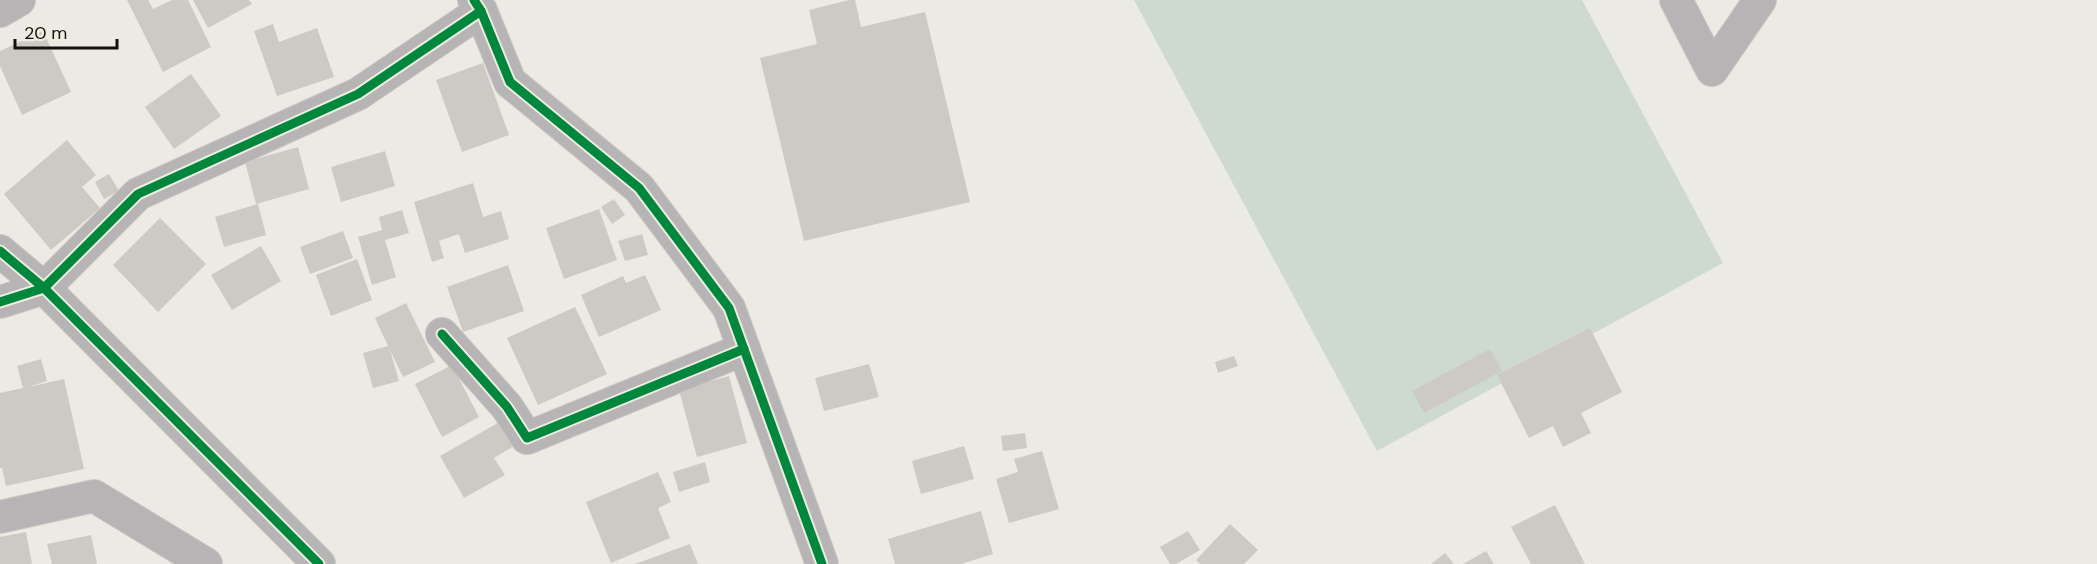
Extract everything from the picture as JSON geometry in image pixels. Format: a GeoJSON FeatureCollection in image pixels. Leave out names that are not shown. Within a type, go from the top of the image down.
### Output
{"type":"FeatureCollection","features":[{"type":"Feature","properties":{"kind":"street"},"geometry":{"type":"LineString","coordinates":[[0,11],[18,0]]}},
{"type":"Feature","properties":{"kind":"street"},"geometry":{"type":"LineString","coordinates":[[1676,0],[1712,70],[1760,0]]}},
{"type":"Feature","properties":{"kind":"street"},"geometry":{"type":"LineString","coordinates":[[0,302],[45,288],[138,194],[358,94],[477,5],[510,82],[639,188],[729,308],[822,564]]}},
{"type":"Feature","properties":{"kind":"street"},"geometry":{"type":"LineString","coordinates":[[0,251],[45,288],[319,564]]}},
{"type":"Feature","properties":{"kind":"street"},"geometry":{"type":"LineString","coordinates":[[442,334],[507,407],[527,438],[744,349]]}},
{"type":"Feature","properties":{"kind":"street"},"geometry":{"type":"LineString","coordinates":[[0,517],[94,496],[206,564]]}},
{"type":"Feature","properties":{"kind":"green space"},"geometry":{"type":"Polygon","coordinates":[[[1134,0],[1582,0],[1723,263],[1377,451],[1134,0]]]}},
{"type":"Feature","properties":{"kind":"building"},"geometry":{"type":"Polygon","coordinates":[[[127,0],[148,0],[153,9],[172,0],[188,0],[211,47],[163,72],[127,0]]]}},
{"type":"Feature","properties":{"kind":"building"},"geometry":{"type":"Polygon","coordinates":[[[193,0],[249,0],[252,4],[208,28],[193,0]]]}},
{"type":"Feature","properties":{"kind":"building"},"geometry":{"type":"Polygon","coordinates":[[[855,0],[861,27],[925,12],[970,202],[804,241],[760,58],[817,44],[809,10],[855,0]]]}},
{"type":"Feature","properties":{"kind":"building"},"geometry":{"type":"Polygon","coordinates":[[[273,24],[279,42],[317,28],[334,77],[277,96],[254,31],[273,24]]]}},
{"type":"Feature","properties":{"kind":"building"},"geometry":{"type":"Polygon","coordinates":[[[43,31],[71,92],[22,115],[0,66],[0,51],[43,31]]]}},
{"type":"Feature","properties":{"kind":"building"},"geometry":{"type":"Polygon","coordinates":[[[483,63],[509,135],[462,152],[436,80],[483,63]]]}},
{"type":"Feature","properties":{"kind":"building"},"geometry":{"type":"Polygon","coordinates":[[[191,74],[221,116],[174,149],[145,107],[191,74]]]}},
{"type":"Feature","properties":{"kind":"building"},"geometry":{"type":"Polygon","coordinates":[[[67,140],[96,175],[82,187],[100,208],[51,250],[4,194],[67,140]]]}},
{"type":"Feature","properties":{"kind":"building"},"geometry":{"type":"Polygon","coordinates":[[[298,147],[309,189],[256,204],[245,162],[298,147]]]}},
{"type":"Feature","properties":{"kind":"building"},"geometry":{"type":"Polygon","coordinates":[[[385,151],[395,186],[341,202],[331,167],[385,151]]]}},
{"type":"Feature","properties":{"kind":"building"},"geometry":{"type":"Polygon","coordinates":[[[109,174],[119,191],[104,199],[95,182],[109,174]]]}},
{"type":"Feature","properties":{"kind":"building"},"geometry":{"type":"Polygon","coordinates":[[[473,183],[483,217],[501,211],[509,239],[465,253],[459,234],[439,241],[444,258],[432,262],[414,202],[473,183]]]}},
{"type":"Feature","properties":{"kind":"building"},"geometry":{"type":"Polygon","coordinates":[[[614,199],[625,215],[612,224],[601,207],[614,199]]]}},
{"type":"Feature","properties":{"kind":"building"},"geometry":{"type":"Polygon","coordinates":[[[258,204],[266,235],[224,247],[215,217],[258,204]]]}},
{"type":"Feature","properties":{"kind":"building"},"geometry":{"type":"Polygon","coordinates":[[[599,209],[617,260],[564,279],[546,228],[599,209]]]}},
{"type":"Feature","properties":{"kind":"building"},"geometry":{"type":"Polygon","coordinates":[[[402,210],[409,233],[385,240],[396,277],[372,285],[358,237],[382,230],[379,217],[402,210]]]}},
{"type":"Feature","properties":{"kind":"building"},"geometry":{"type":"Polygon","coordinates":[[[160,218],[206,264],[158,312],[113,265],[160,218]]]}},
{"type":"Feature","properties":{"kind":"building"},"geometry":{"type":"Polygon","coordinates":[[[343,231],[353,258],[310,274],[300,247],[343,231]]]}},
{"type":"Feature","properties":{"kind":"building"},"geometry":{"type":"Polygon","coordinates":[[[642,234],[648,255],[625,261],[618,241],[642,234]]]}},
{"type":"Feature","properties":{"kind":"building"},"geometry":{"type":"Polygon","coordinates":[[[261,246],[281,281],[232,310],[211,275],[261,246]]]}},
{"type":"Feature","properties":{"kind":"building"},"geometry":{"type":"Polygon","coordinates":[[[357,259],[372,300],[331,316],[316,275],[357,259]]]}},
{"type":"Feature","properties":{"kind":"building"},"geometry":{"type":"Polygon","coordinates":[[[508,265],[524,311],[463,332],[447,287],[508,265]]]}},
{"type":"Feature","properties":{"kind":"building"},"geometry":{"type":"Polygon","coordinates":[[[645,275],[661,310],[599,337],[581,295],[623,276],[626,283],[645,275]]]}},
{"type":"Feature","properties":{"kind":"building"},"geometry":{"type":"Polygon","coordinates":[[[406,303],[435,362],[403,377],[390,350],[399,381],[373,388],[363,353],[388,346],[375,318],[406,303]]]}},
{"type":"Feature","properties":{"kind":"building"},"geometry":{"type":"Polygon","coordinates":[[[575,307],[607,374],[538,405],[507,338],[575,307]]]}},
{"type":"Feature","properties":{"kind":"building"},"geometry":{"type":"Polygon","coordinates":[[[1590,328],[1622,392],[1581,413],[1591,433],[1563,447],[1553,426],[1529,438],[1497,375],[1590,328]]]}},
{"type":"Feature","properties":{"kind":"building"},"geometry":{"type":"Polygon","coordinates":[[[1490,349],[1502,371],[1424,413],[1412,391],[1490,349]]]}},
{"type":"Feature","properties":{"kind":"building"},"geometry":{"type":"Polygon","coordinates":[[[1234,356],[1238,366],[1218,373],[1215,362],[1234,356]]]}},
{"type":"Feature","properties":{"kind":"building"},"geometry":{"type":"Polygon","coordinates":[[[41,359],[47,381],[28,387],[64,379],[84,469],[6,486],[2,468],[0,468],[0,393],[23,388],[17,366],[41,359]]]}},
{"type":"Feature","properties":{"kind":"building"},"geometry":{"type":"Polygon","coordinates":[[[869,364],[879,397],[824,411],[815,378],[869,364]]]}},
{"type":"Feature","properties":{"kind":"building"},"geometry":{"type":"Polygon","coordinates":[[[452,365],[479,417],[442,437],[415,384],[452,365]]]}},
{"type":"Feature","properties":{"kind":"building"},"geometry":{"type":"Polygon","coordinates":[[[729,376],[747,443],[697,457],[679,390],[729,376]]]}},
{"type":"Feature","properties":{"kind":"building"},"geometry":{"type":"Polygon","coordinates":[[[503,420],[517,444],[494,458],[505,475],[464,498],[440,456],[503,420]]]}},
{"type":"Feature","properties":{"kind":"building"},"geometry":{"type":"Polygon","coordinates":[[[1025,433],[1027,448],[1003,451],[1001,436],[1025,433]]]}},
{"type":"Feature","properties":{"kind":"building"},"geometry":{"type":"Polygon","coordinates":[[[964,446],[974,479],[921,494],[912,461],[964,446]]]}},
{"type":"Feature","properties":{"kind":"building"},"geometry":{"type":"Polygon","coordinates":[[[1042,451],[1059,509],[1009,523],[996,479],[1018,472],[1014,459],[1042,451]]]}},
{"type":"Feature","properties":{"kind":"building"},"geometry":{"type":"Polygon","coordinates":[[[705,462],[710,482],[679,492],[673,472],[705,462]]]}},
{"type":"Feature","properties":{"kind":"building"},"geometry":{"type":"Polygon","coordinates":[[[658,472],[671,502],[658,508],[670,538],[611,563],[586,502],[658,472]]]}},
{"type":"Feature","properties":{"kind":"building"},"geometry":{"type":"Polygon","coordinates":[[[1555,505],[1585,564],[1531,564],[1511,527],[1555,505]]]}},
{"type":"Feature","properties":{"kind":"building"},"geometry":{"type":"Polygon","coordinates":[[[981,511],[993,554],[961,564],[895,564],[888,539],[981,511]]]}},
{"type":"Feature","properties":{"kind":"building"},"geometry":{"type":"Polygon","coordinates":[[[1230,524],[1258,550],[1244,564],[1200,564],[1196,560],[1230,524]]]}},
{"type":"Feature","properties":{"kind":"building"},"geometry":{"type":"Polygon","coordinates":[[[1188,531],[1200,550],[1176,564],[1170,564],[1160,547],[1188,531]]]}},
{"type":"Feature","properties":{"kind":"building"},"geometry":{"type":"Polygon","coordinates":[[[26,532],[32,564],[0,564],[0,537],[26,532]]]}},
{"type":"Feature","properties":{"kind":"building"},"geometry":{"type":"Polygon","coordinates":[[[91,535],[97,564],[52,564],[47,544],[91,535]]]}},
{"type":"Feature","properties":{"kind":"building"},"geometry":{"type":"Polygon","coordinates":[[[690,544],[698,564],[635,564],[690,544]]]}},
{"type":"Feature","properties":{"kind":"building"},"geometry":{"type":"Polygon","coordinates":[[[1486,551],[1494,564],[1463,564],[1486,551]]]}},
{"type":"Feature","properties":{"kind":"building"},"geometry":{"type":"Polygon","coordinates":[[[1445,553],[1454,564],[1431,564],[1445,553]]]}},
{"type":"Feature","properties":{"kind":"cycle path"},"geometry":{"type":"LineString","coordinates":[[474,0],[481,11],[510,82],[639,188],[729,308],[822,564]]}},
{"type":"Feature","properties":{"kind":"cycle path"},"geometry":{"type":"LineString","coordinates":[[0,302],[44,288],[138,194],[358,94],[481,11]]}},
{"type":"Feature","properties":{"kind":"cycle path"},"geometry":{"type":"LineString","coordinates":[[0,251],[44,288],[319,564]]}},
{"type":"Feature","properties":{"kind":"cycle path"},"geometry":{"type":"LineString","coordinates":[[442,334],[507,407],[527,438],[744,349]]}}]}
